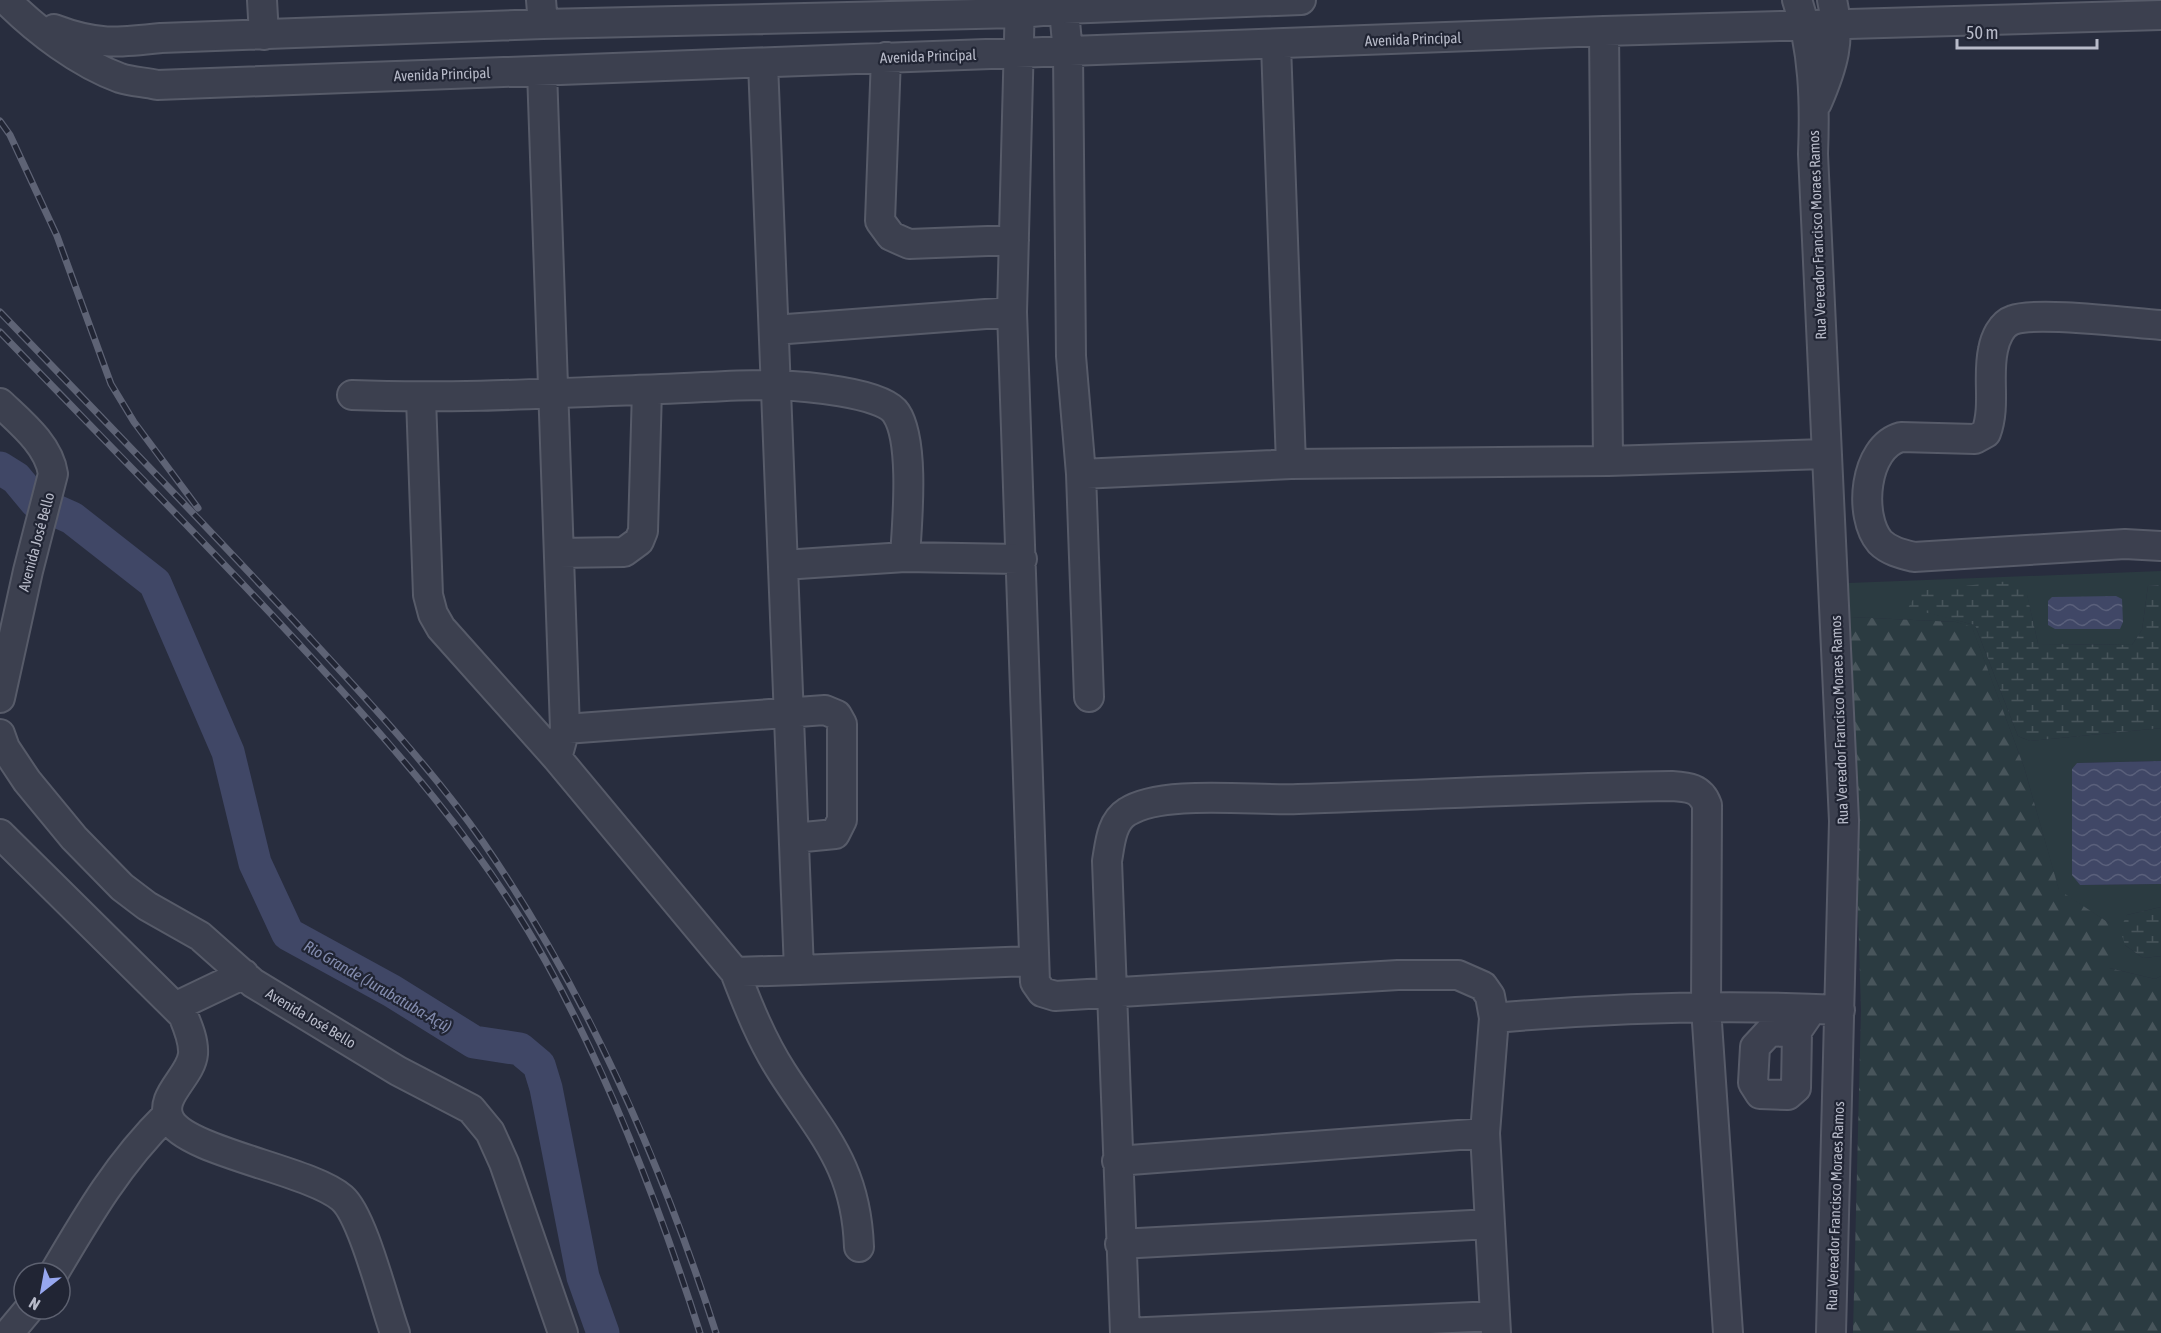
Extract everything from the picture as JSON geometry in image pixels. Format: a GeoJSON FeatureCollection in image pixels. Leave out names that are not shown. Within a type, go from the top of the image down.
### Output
{"type":"FeatureCollection","features":[{"type":"Feature","properties":{"kind":"street"},"geometry":{"type":"LineString","coordinates":[[262,0],[264,35]]}},
{"type":"Feature","properties":{"kind":"street","name":"Avenida Principal"},"geometry":{"type":"LineString","coordinates":[[15,9],[81,39],[111,44],[161,38],[264,35],[542,12],[1020,7],[1063,4],[1285,0]]}},
{"type":"Feature","properties":{"kind":"street"},"geometry":{"type":"LineString","coordinates":[[1797,0],[1809,44],[1815,108]]}},
{"type":"Feature","properties":{"kind":"street"},"geometry":{"type":"LineString","coordinates":[[1063,4],[1068,52],[1071,356],[1081,474],[1089,697]]}},
{"type":"Feature","properties":{"kind":"street"},"geometry":{"type":"LineString","coordinates":[[1020,7],[1012,312],[1035,982],[1048,995],[1114,992],[1398,975],[1458,975],[1483,986],[1490,996],[1494,1018],[1485,1134],[1496,1324],[1125,1333],[1117,1161],[1114,992],[1108,894],[1110,841],[1117,822],[1127,812],[1160,800],[1295,800],[1550,788],[1672,786],[1686,787],[1698,792],[1704,797],[1707,805],[1706,1008],[1728,1333]]}},
{"type":"Feature","properties":{"kind":"street","name":"Avenida Principal"},"geometry":{"type":"LineString","coordinates":[[15,9],[82,59],[121,78],[157,85],[1604,31],[1804,28],[1835,13],[2161,15]]}},
{"type":"Feature","properties":{"kind":"street"},"geometry":{"type":"LineString","coordinates":[[1815,108],[1835,52],[1835,13]]}},
{"type":"Feature","properties":{"kind":"street"},"geometry":{"type":"LineString","coordinates":[[1604,31],[1608,461]]}},
{"type":"Feature","properties":{"kind":"street"},"geometry":{"type":"LineString","coordinates":[[1276,45],[1291,464]]}},
{"type":"Feature","properties":{"kind":"street"},"geometry":{"type":"LineString","coordinates":[[886,57],[880,221],[891,236],[909,244],[1014,240]]}},
{"type":"Feature","properties":{"kind":"street"},"geometry":{"type":"LineString","coordinates":[[763,63],[799,970]]}},
{"type":"Feature","properties":{"kind":"street"},"geometry":{"type":"LineString","coordinates":[[542,71],[565,729],[557,758]]}},
{"type":"Feature","properties":{"kind":"street","name":"Rua Vereador Francisco Moraes Ramos"},"geometry":{"type":"LineString","coordinates":[[1815,108],[1813,154],[1825,454],[1836,610],[1844,821],[1831,1333]]}},
{"type":"Feature","properties":{"kind":"street"},"geometry":{"type":"LineString","coordinates":[[774,330],[1012,312]]}},
{"type":"Feature","properties":{"kind":"street"},"geometry":{"type":"LineString","coordinates":[[2161,325],[2035,318],[2013,320],[2001,329],[1992,354],[1991,419],[1986,433],[1976,439],[1901,437],[1890,440],[1877,454],[1868,479],[1870,521],[1876,536],[1882,544],[1897,553],[1914,557],[2125,544],[2161,546]]}},
{"type":"Feature","properties":{"kind":"street"},"geometry":{"type":"LineString","coordinates":[[352,395],[422,398],[776,385],[872,396],[887,404],[897,413],[905,447],[908,489],[905,557]]}},
{"type":"Feature","properties":{"kind":"street"},"geometry":{"type":"LineString","coordinates":[[559,553],[624,552],[639,541],[643,531],[647,390]]}},
{"type":"Feature","properties":{"kind":"street"},"geometry":{"type":"LineString","coordinates":[[422,398],[428,595],[433,614],[441,627],[557,758],[735,972],[748,1007],[781,1071],[833,1147],[844,1170],[858,1214],[859,1246]]}},
{"type":"Feature","properties":{"kind":"street","name":"Avenida José Bello"},"geometry":{"type":"LineString","coordinates":[[0,403],[49,458],[53,474],[51,489],[28,571],[0,698]]}},
{"type":"Feature","properties":{"kind":"street"},"geometry":{"type":"LineString","coordinates":[[1081,474],[1291,464],[1608,461],[1825,454]]}},
{"type":"Feature","properties":{"kind":"street"},"geometry":{"type":"LineString","coordinates":[[783,565],[905,557],[1022,559]]}},
{"type":"Feature","properties":{"kind":"street"},"geometry":{"type":"LineString","coordinates":[[565,729],[825,710],[837,715],[842,724],[842,820],[835,834],[794,838]]}},
{"type":"Feature","properties":{"kind":"street","name":"Avenida José Bello"},"geometry":{"type":"LineString","coordinates":[[0,734],[5,748],[27,781],[108,874],[147,906],[200,936],[244,974],[279,1000],[312,1016],[398,1071],[471,1109],[480,1118],[504,1163],[563,1333]]}},
{"type":"Feature","properties":{"kind":"street"},"geometry":{"type":"LineString","coordinates":[[0,834],[177,1006],[189,1029],[193,1055],[169,1100],[167,1114],[171,1123],[196,1139],[263,1166],[324,1186],[343,1198],[359,1223],[395,1333]]}},
{"type":"Feature","properties":{"kind":"street"},"geometry":{"type":"LineString","coordinates":[[735,972],[1034,961]]}},
{"type":"Feature","properties":{"kind":"street"},"geometry":{"type":"LineString","coordinates":[[177,1006],[244,974]]}},
{"type":"Feature","properties":{"kind":"street"},"geometry":{"type":"LineString","coordinates":[[1494,1018],[1594,1009],[1706,1008],[1804,1020],[1840,1010]]}},
{"type":"Feature","properties":{"kind":"street"},"geometry":{"type":"LineString","coordinates":[[61,1261],[88,1216],[136,1146],[167,1114]]}},
{"type":"Feature","properties":{"kind":"street"},"geometry":{"type":"LineString","coordinates":[[1117,1161],[1485,1134]]}},
{"type":"Feature","properties":{"kind":"street"},"geometry":{"type":"LineString","coordinates":[[1120,1244],[1490,1224]]}},
{"type":"Feature","properties":{"kind":"street"},"geometry":{"type":"LineString","coordinates":[[9,1333],[19,1321]]}},
{"type":"Feature","properties":{"kind":"green space"},"geometry":{"type":"Polygon","coordinates":[[[2161,571],[2161,585],[2148,586],[2142,630],[2132,645],[2038,644],[2027,595],[1908,607],[1975,625],[2018,736],[2030,741],[2161,728],[2161,761],[2077,763],[2072,770],[2073,875],[2080,885],[2161,884],[2161,907],[2127,915],[2125,945],[2143,958],[2161,956],[2161,976],[2155,979],[2109,968],[2109,923],[2059,891],[2024,767],[1972,628],[1956,622],[1849,617],[1848,583],[2161,571]]]}},
{"type":"Feature","properties":{"kind":"green space"},"geometry":{"type":"Polygon","coordinates":[[[2010,581],[2027,594],[2038,644],[2132,645],[2142,630],[2148,586],[2161,585],[2161,728],[2030,741],[2018,736],[1975,625],[1908,608],[1918,591],[2010,581]]]}},
{"type":"Feature","properties":{"kind":"green space"},"geometry":{"type":"Polygon","coordinates":[[[1849,617],[1956,622],[1972,627],[2024,767],[2059,890],[2109,923],[2109,968],[2155,979],[2161,976],[2161,1333],[1853,1333],[1861,1010],[1849,617]]]}},
{"type":"Feature","properties":{"kind":"green space"},"geometry":{"type":"Polygon","coordinates":[[[2161,907],[2161,956],[2143,958],[2125,945],[2120,929],[2127,915],[2161,907]]]}},
{"type":"Feature","properties":{"kind":"water"},"geometry":{"type":"Polygon","coordinates":[[[2116,596],[2122,599],[2123,622],[2120,629],[2055,629],[2048,625],[2048,601],[2052,597],[2116,596]]]}},
{"type":"Feature","properties":{"kind":"water"},"geometry":{"type":"Polygon","coordinates":[[[2161,761],[2161,884],[2080,885],[2072,875],[2072,769],[2077,763],[2161,761]]]}},
{"type":"Feature","properties":{"kind":"waterway","name":"Rio Grande (Jurubatuba-Açú)"},"geometry":{"type":"LineString","coordinates":[[0,468],[16,478],[36,502],[72,518],[155,583],[228,752],[255,863],[288,934],[392,991],[474,1042],[520,1049],[539,1065],[546,1088],[583,1277],[603,1333]]}},
{"type":"Feature","properties":{"kind":"railway"},"geometry":{"type":"LineString","coordinates":[[0,121],[10,135],[57,236],[111,384],[134,422],[198,508]]}},
{"type":"Feature","properties":{"kind":"railway"},"geometry":{"type":"LineString","coordinates":[[0,312],[346,677],[418,758],[483,842],[521,899],[555,958],[618,1079],[671,1204],[716,1333]]}},
{"type":"Feature","properties":{"kind":"railway"},"geometry":{"type":"LineString","coordinates":[[0,332],[342,691],[406,764],[494,878],[545,960],[612,1096],[668,1237],[700,1333]]}}]}
